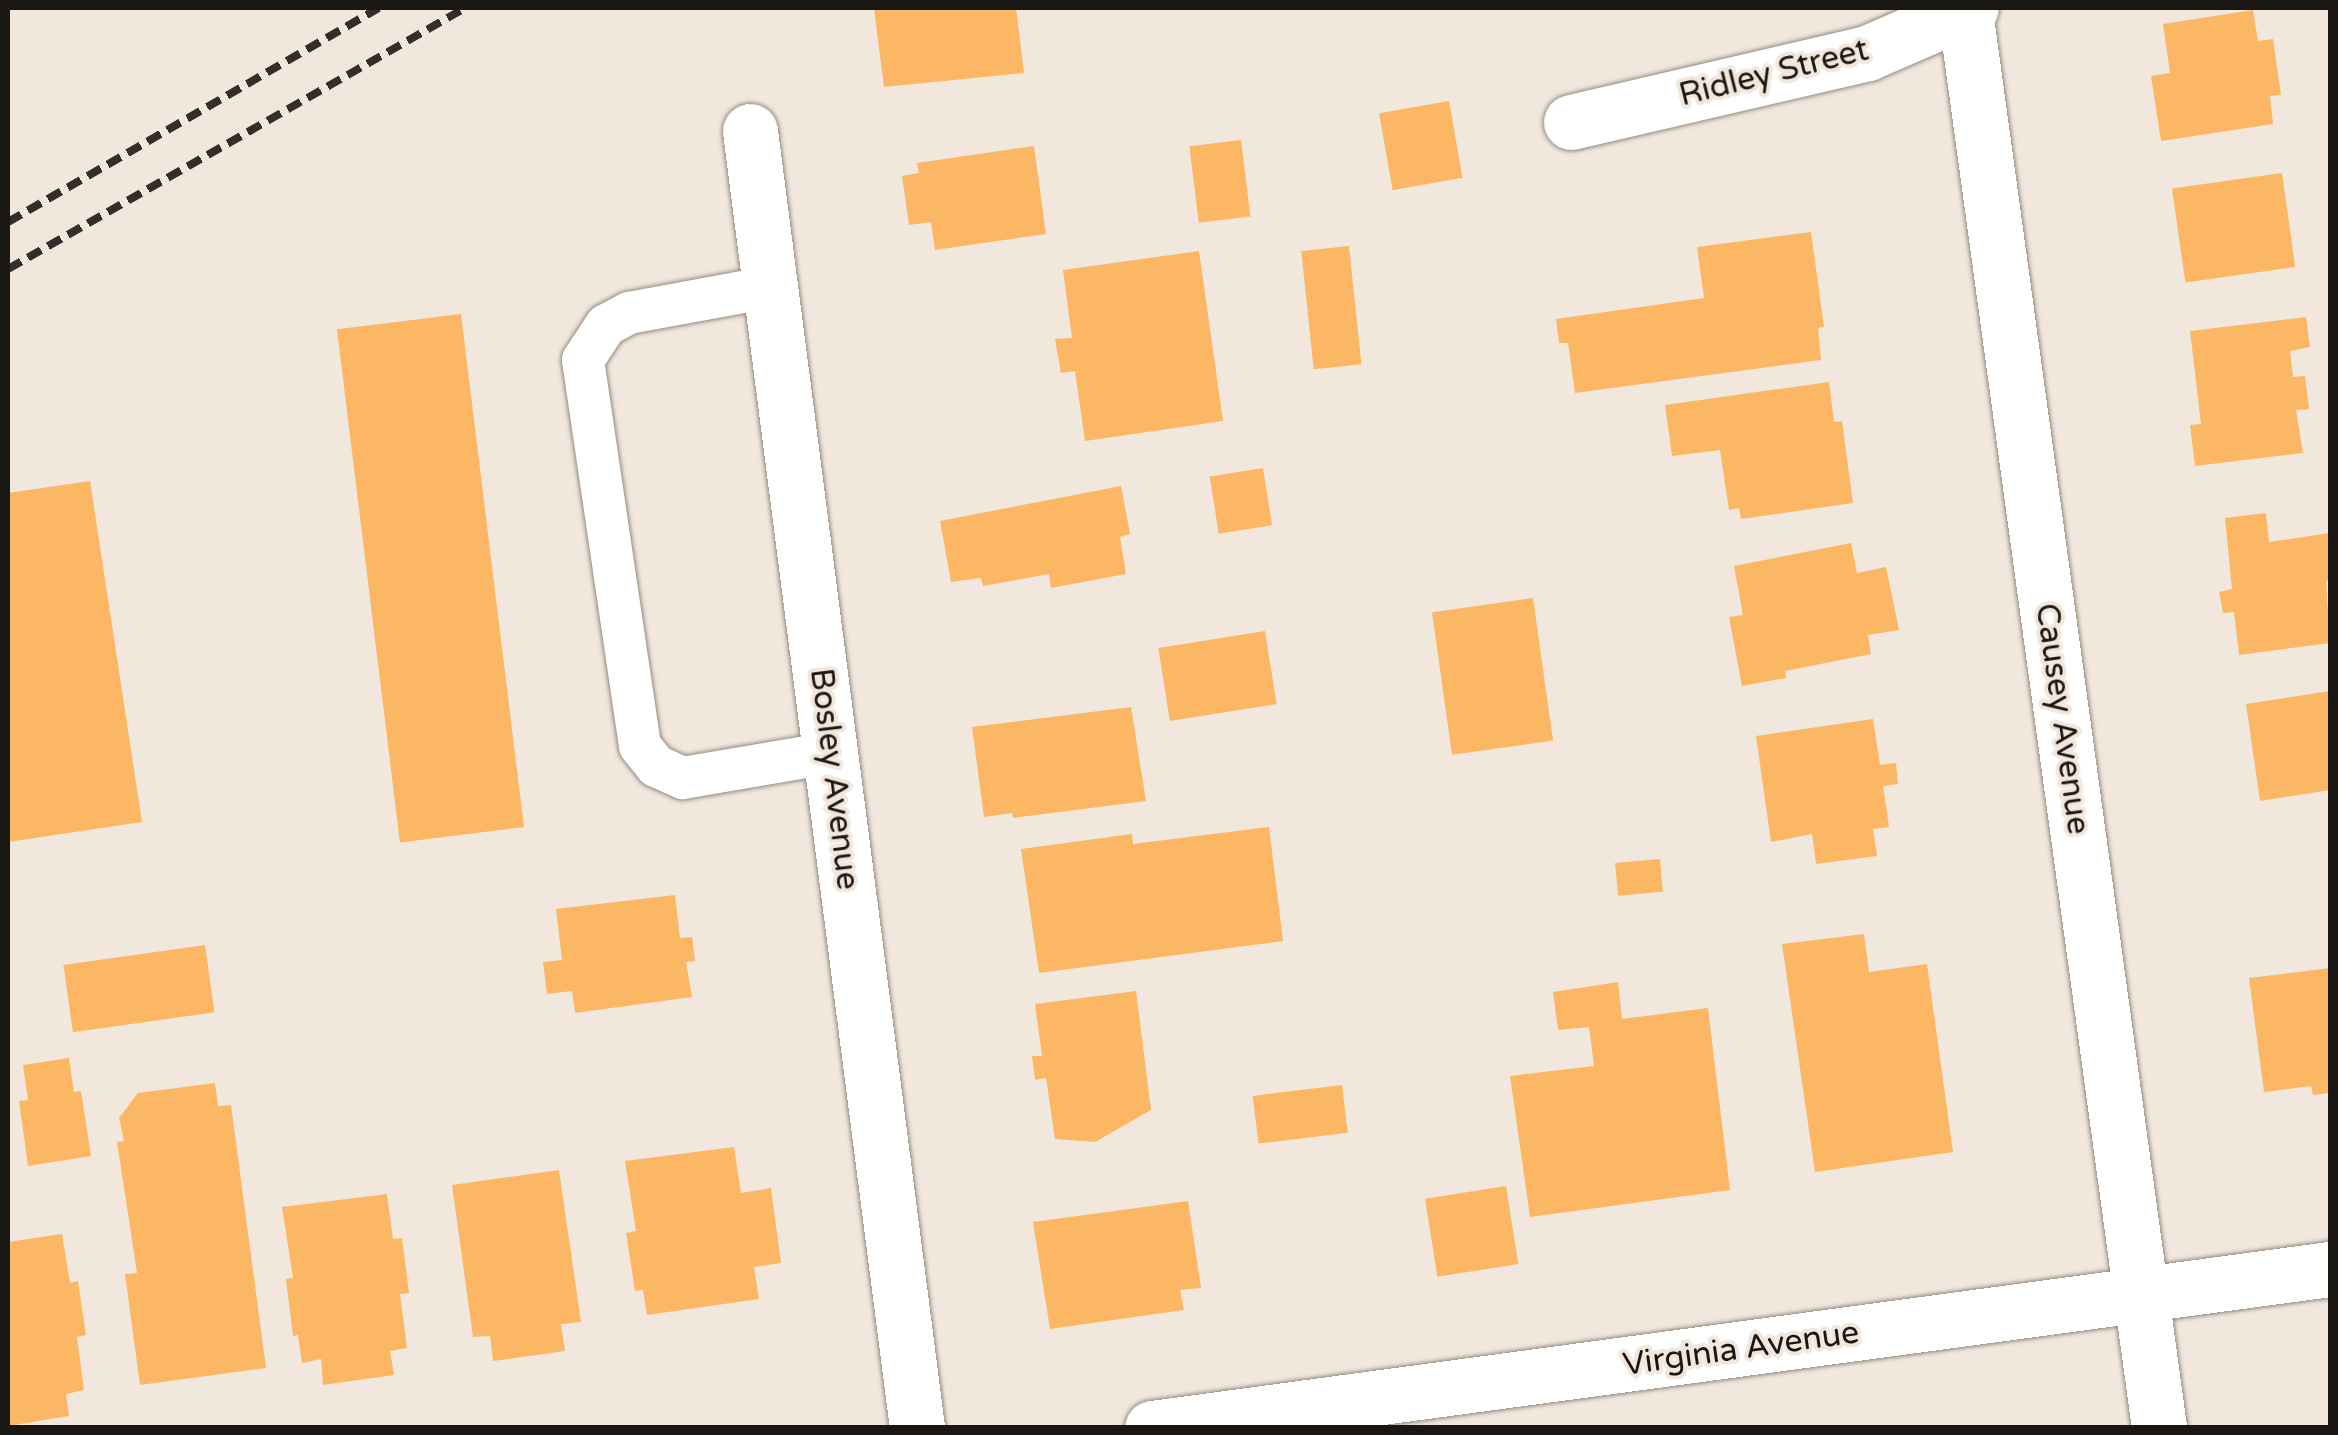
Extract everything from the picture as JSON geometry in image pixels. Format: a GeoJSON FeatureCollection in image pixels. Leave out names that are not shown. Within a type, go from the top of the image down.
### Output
{"type":"FeatureCollection","features":[{"type":"Feature","properties":{"kind":"street","name":"Ridley Street"},"geometry":{"type":"LineString","coordinates":[[1571,122],[1867,53],[1968,9]]}},
{"type":"Feature","properties":{"kind":"street","name":"Causey Avenue"},"geometry":{"type":"LineString","coordinates":[[1968,9],[2159,1428]]}},
{"type":"Feature","properties":{"kind":"street","name":"Bosley Avenue"},"geometry":{"type":"LineString","coordinates":[[750,132],[917,1428]]}},
{"type":"Feature","properties":{"kind":"street","name":"Virginia Avenue"},"geometry":{"type":"LineString","coordinates":[[1152,1428],[2330,1269]]}},
{"type":"Feature","properties":{"kind":"lane"},"geometry":{"type":"LineString","coordinates":[[770,287],[630,313],[606,325],[582,360],[640,746],[656,766],[683,778],[830,754]]}},
{"type":"Feature","properties":{"kind":"building"},"geometry":{"type":"Polygon","coordinates":[[[1016,8],[1024,73],[884,87],[874,9],[1016,8]]]}},
{"type":"Feature","properties":{"kind":"building"},"geometry":{"type":"Polygon","coordinates":[[[2253,10],[2258,41],[2273,39],[2281,95],[2270,96],[2273,124],[2161,141],[2151,76],[2170,73],[2163,24],[2253,10]]]}},
{"type":"Feature","properties":{"kind":"building"},"geometry":{"type":"Polygon","coordinates":[[[1449,101],[1463,178],[1393,190],[1379,113],[1449,101]]]}},
{"type":"Feature","properties":{"kind":"building"},"geometry":{"type":"Polygon","coordinates":[[[1241,140],[1250,216],[1199,223],[1189,146],[1241,140]]]}},
{"type":"Feature","properties":{"kind":"building"},"geometry":{"type":"Polygon","coordinates":[[[1034,146],[1046,234],[935,250],[931,222],[909,225],[902,176],[919,173],[917,163],[1034,146]]]}},
{"type":"Feature","properties":{"kind":"building"},"geometry":{"type":"Polygon","coordinates":[[[2282,173],[2295,267],[2185,283],[2172,188],[2282,173]]]}},
{"type":"Feature","properties":{"kind":"building"},"geometry":{"type":"Polygon","coordinates":[[[1811,232],[1824,327],[1818,328],[1821,360],[1575,393],[1568,343],[1559,343],[1556,319],[1704,298],[1697,247],[1811,232]]]}},
{"type":"Feature","properties":{"kind":"building"},"geometry":{"type":"Polygon","coordinates":[[[1349,246],[1361,364],[1314,369],[1301,251],[1349,246]]]}},
{"type":"Feature","properties":{"kind":"building"},"geometry":{"type":"Polygon","coordinates":[[[1199,251],[1223,421],[1085,441],[1075,371],[1061,373],[1055,339],[1072,338],[1063,270],[1199,251]]]}},
{"type":"Feature","properties":{"kind":"building"},"geometry":{"type":"Polygon","coordinates":[[[461,314],[524,827],[400,842],[337,329],[461,314]]]}},
{"type":"Feature","properties":{"kind":"building"},"geometry":{"type":"Polygon","coordinates":[[[2306,317],[2310,347],[2290,351],[2293,377],[2305,376],[2309,409],[2296,410],[2303,453],[2195,466],[2190,425],[2201,424],[2190,331],[2306,317]]]}},
{"type":"Feature","properties":{"kind":"building"},"geometry":{"type":"Polygon","coordinates":[[[1829,382],[1834,422],[1842,421],[1853,503],[1741,519],[1739,508],[1729,510],[1720,450],[1672,456],[1665,405],[1829,382]]]}},
{"type":"Feature","properties":{"kind":"building"},"geometry":{"type":"Polygon","coordinates":[[[1263,468],[1272,525],[1219,534],[1210,476],[1263,468]]]}},
{"type":"Feature","properties":{"kind":"building"},"geometry":{"type":"Polygon","coordinates":[[[90,481],[142,822],[8,842],[8,493],[90,481]]]}},
{"type":"Feature","properties":{"kind":"building"},"geometry":{"type":"Polygon","coordinates":[[[1121,486],[1130,534],[1120,537],[1126,574],[1051,588],[1049,574],[983,586],[981,578],[951,582],[940,521],[1121,486]]]}},
{"type":"Feature","properties":{"kind":"building"},"geometry":{"type":"Polygon","coordinates":[[[2266,513],[2269,542],[2330,533],[2330,580],[2326,581],[2330,643],[2239,655],[2234,612],[2223,613],[2219,592],[2232,589],[2225,518],[2266,513]]]}},
{"type":"Feature","properties":{"kind":"building"},"geometry":{"type":"Polygon","coordinates":[[[1851,543],[1857,573],[1886,567],[1899,630],[1868,635],[1871,654],[1785,671],[1786,678],[1742,686],[1729,617],[1743,615],[1734,566],[1851,543]]]}},
{"type":"Feature","properties":{"kind":"building"},"geometry":{"type":"Polygon","coordinates":[[[1533,598],[1553,741],[1452,755],[1432,612],[1533,598]]]}},
{"type":"Feature","properties":{"kind":"building"},"geometry":{"type":"Polygon","coordinates":[[[1265,631],[1277,704],[1170,721],[1158,648],[1265,631]]]}},
{"type":"Feature","properties":{"kind":"building"},"geometry":{"type":"Polygon","coordinates":[[[2330,691],[2330,790],[2260,801],[2246,704],[2330,691]]]}},
{"type":"Feature","properties":{"kind":"building"},"geometry":{"type":"Polygon","coordinates":[[[1131,707],[1146,801],[1013,818],[1012,813],[984,817],[972,727],[1131,707]]]}},
{"type":"Feature","properties":{"kind":"building"},"geometry":{"type":"Polygon","coordinates":[[[1873,719],[1880,765],[1896,763],[1898,784],[1883,786],[1889,827],[1873,829],[1877,856],[1816,864],[1812,834],[1771,842],[1756,736],[1873,719]]]}},
{"type":"Feature","properties":{"kind":"building"},"geometry":{"type":"Polygon","coordinates":[[[1269,827],[1283,941],[1039,973],[1021,849],[1132,834],[1133,844],[1269,827]]]}},
{"type":"Feature","properties":{"kind":"building"},"geometry":{"type":"Polygon","coordinates":[[[1660,859],[1663,892],[1618,896],[1615,863],[1660,859]]]}},
{"type":"Feature","properties":{"kind":"building"},"geometry":{"type":"Polygon","coordinates":[[[675,895],[680,938],[692,937],[695,961],[686,962],[692,997],[575,1013],[572,991],[547,994],[543,962],[562,960],[556,909],[675,895]]]}},
{"type":"Feature","properties":{"kind":"building"},"geometry":{"type":"Polygon","coordinates":[[[1864,934],[1869,972],[1927,964],[1953,1152],[1815,1172],[1782,944],[1864,934]]]}},
{"type":"Feature","properties":{"kind":"building"},"geometry":{"type":"Polygon","coordinates":[[[205,945],[214,1012],[73,1032],[63,965],[205,945]]]}},
{"type":"Feature","properties":{"kind":"building"},"geometry":{"type":"Polygon","coordinates":[[[2330,968],[2330,1093],[2313,1095],[2311,1086],[2264,1092],[2249,978],[2330,968]]]}},
{"type":"Feature","properties":{"kind":"building"},"geometry":{"type":"Polygon","coordinates":[[[1618,982],[1622,1019],[1708,1008],[1730,1190],[1530,1217],[1510,1076],[1594,1066],[1589,1027],[1558,1030],[1553,992],[1618,982]]]}},
{"type":"Feature","properties":{"kind":"building"},"geometry":{"type":"Polygon","coordinates":[[[1136,991],[1151,1110],[1095,1142],[1055,1139],[1046,1078],[1035,1080],[1032,1056],[1042,1056],[1035,1004],[1136,991]]]}},
{"type":"Feature","properties":{"kind":"building"},"geometry":{"type":"Polygon","coordinates":[[[69,1058],[74,1092],[81,1091],[91,1156],[28,1166],[19,1101],[28,1100],[23,1065],[69,1058]]]}},
{"type":"Feature","properties":{"kind":"building"},"geometry":{"type":"Polygon","coordinates":[[[215,1083],[218,1106],[231,1105],[266,1368],[140,1385],[125,1274],[137,1273],[117,1142],[124,1141],[119,1118],[138,1093],[215,1083]]]}},
{"type":"Feature","properties":{"kind":"building"},"geometry":{"type":"Polygon","coordinates":[[[1342,1085],[1348,1133],[1259,1144],[1253,1096],[1342,1085]]]}},
{"type":"Feature","properties":{"kind":"building"},"geometry":{"type":"Polygon","coordinates":[[[734,1147],[741,1193],[771,1188],[781,1263],[754,1267],[759,1299],[647,1315],[643,1290],[635,1291],[626,1233],[636,1231],[625,1161],[734,1147]]]}},
{"type":"Feature","properties":{"kind":"building"},"geometry":{"type":"Polygon","coordinates":[[[559,1170],[581,1322],[561,1324],[565,1351],[493,1361],[490,1336],[473,1337],[452,1185],[559,1170]]]}},
{"type":"Feature","properties":{"kind":"building"},"geometry":{"type":"Polygon","coordinates":[[[1506,1186],[1518,1264],[1437,1277],[1425,1199],[1506,1186]]]}},
{"type":"Feature","properties":{"kind":"building"},"geometry":{"type":"Polygon","coordinates":[[[387,1194],[393,1239],[402,1238],[409,1293],[400,1294],[407,1348],[390,1351],[394,1375],[323,1385],[321,1359],[302,1363],[298,1335],[293,1336],[286,1279],[293,1278],[282,1207],[387,1194]]]}},
{"type":"Feature","properties":{"kind":"building"},"geometry":{"type":"Polygon","coordinates":[[[1188,1201],[1201,1288],[1180,1290],[1184,1310],[1050,1329],[1033,1222],[1188,1201]]]}},
{"type":"Feature","properties":{"kind":"building"},"geometry":{"type":"Polygon","coordinates":[[[62,1234],[70,1283],[78,1281],[86,1335],[77,1337],[84,1390],[66,1394],[69,1416],[8,1426],[8,1242],[62,1234]]]}},
{"type":"Feature","properties":{"kind":"railway"},"geometry":{"type":"LineString","coordinates":[[8,222],[379,8]]}},
{"type":"Feature","properties":{"kind":"railway"},"geometry":{"type":"LineString","coordinates":[[8,269],[465,8]]}}]}
